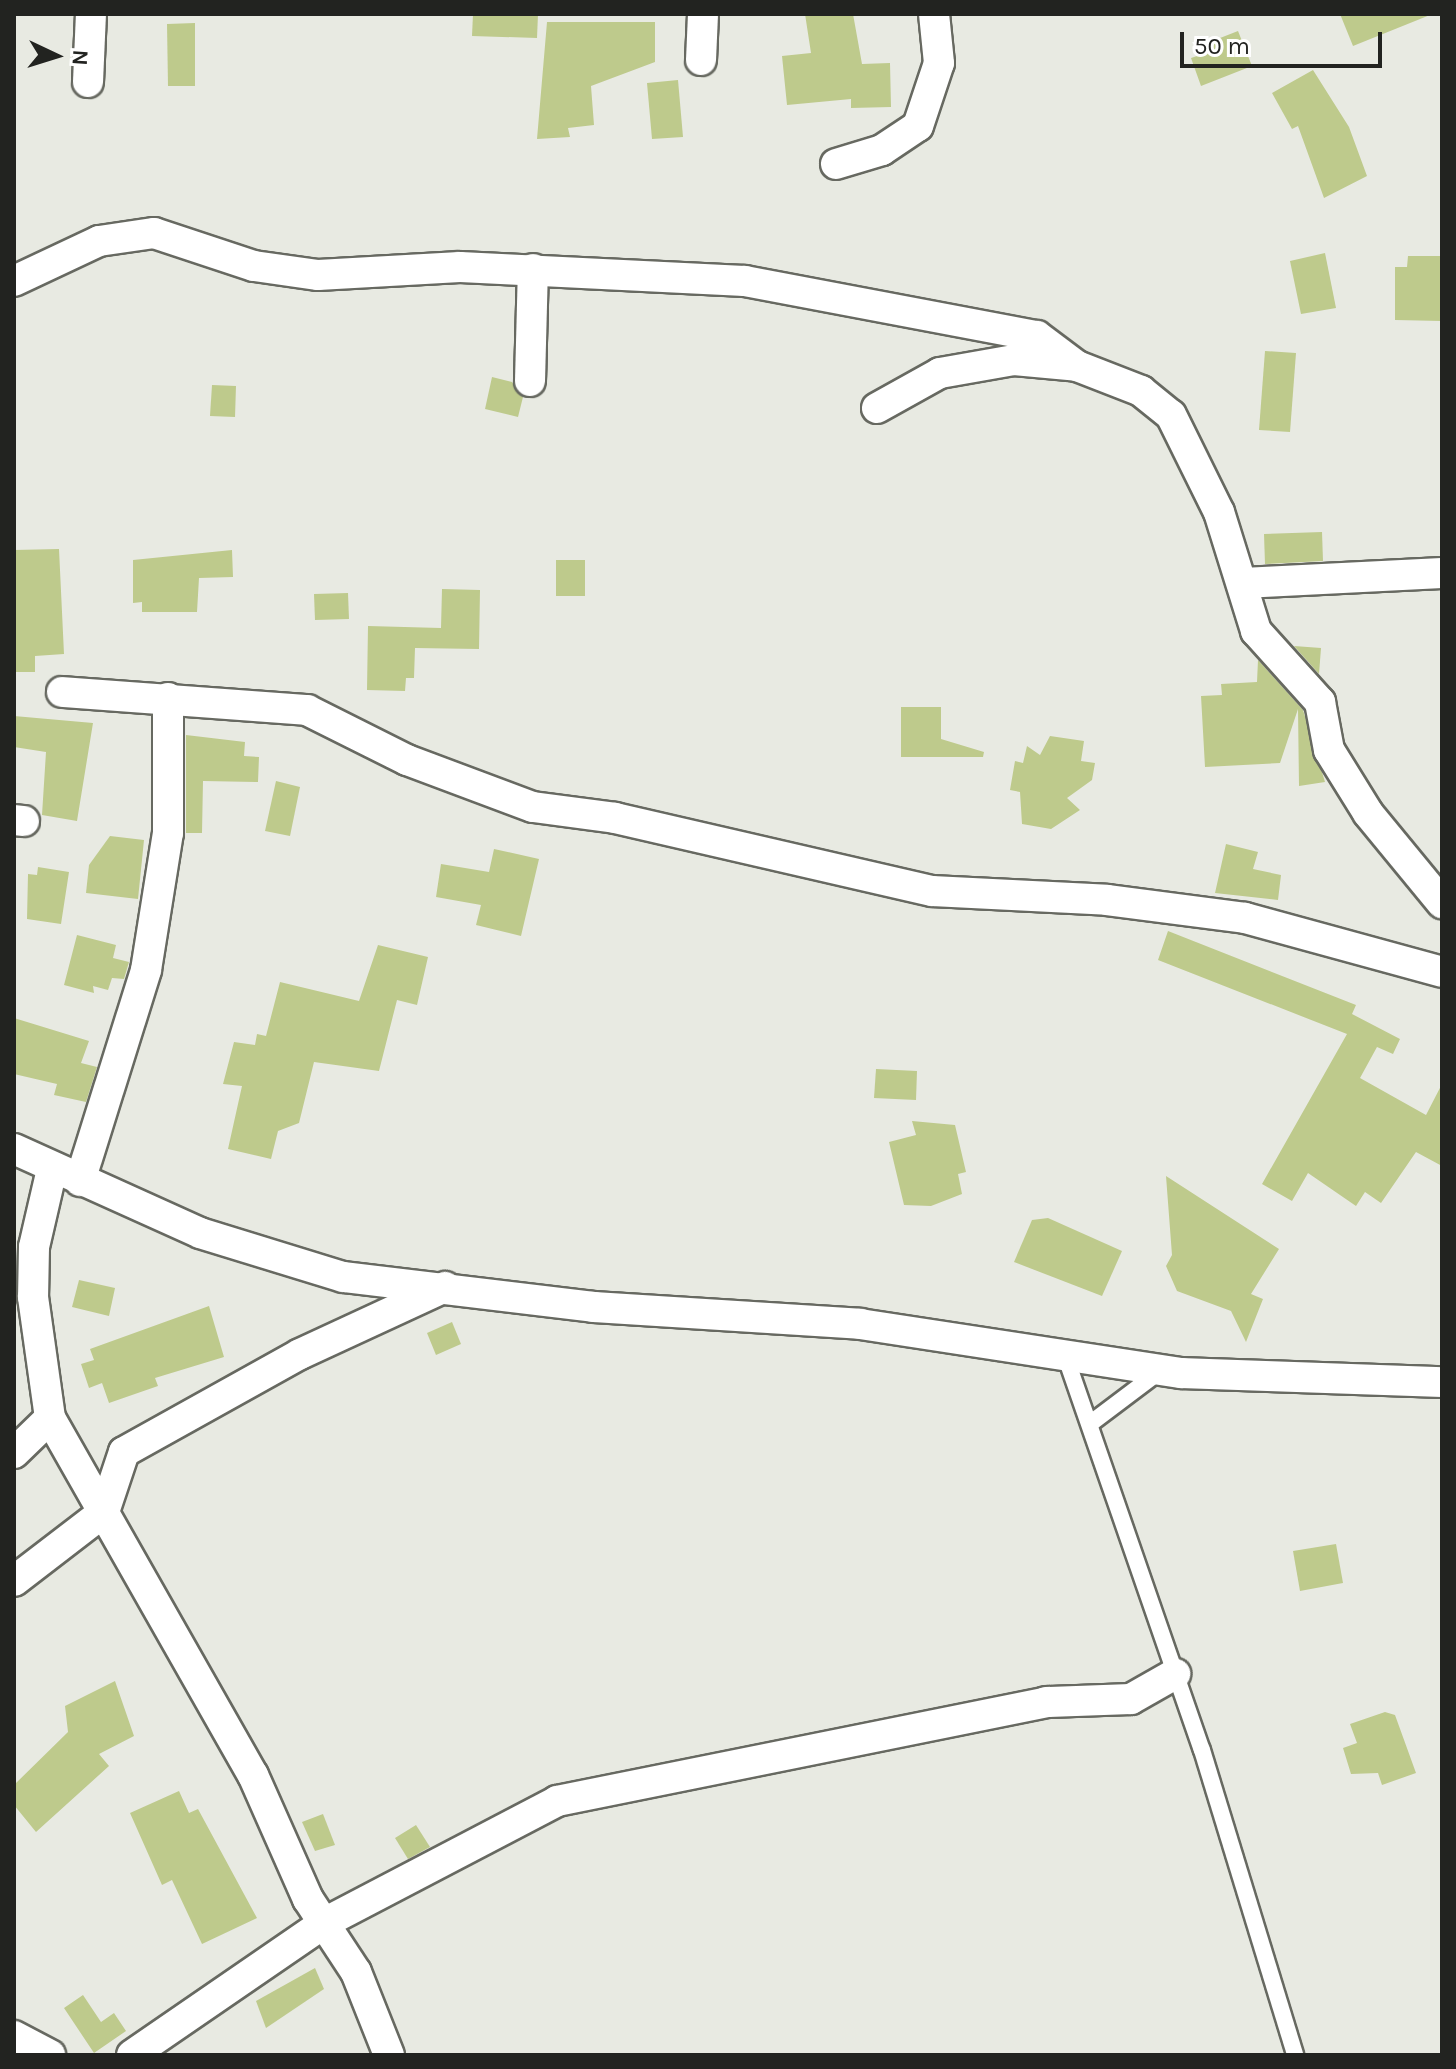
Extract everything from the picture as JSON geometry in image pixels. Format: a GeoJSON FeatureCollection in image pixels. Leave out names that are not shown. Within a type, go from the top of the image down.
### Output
{"type":"FeatureCollection","features":[{"type":"Feature","properties":{"kind":"street"},"geometry":{"type":"LineString","coordinates":[[88,82],[91,14]]}},
{"type":"Feature","properties":{"kind":"street"},"geometry":{"type":"LineString","coordinates":[[701,60],[703,14]]}},
{"type":"Feature","properties":{"kind":"street"},"geometry":{"type":"LineString","coordinates":[[836,164],[882,150],[918,126],[939,63],[934,14]]}},
{"type":"Feature","properties":{"kind":"street"},"geometry":{"type":"LineString","coordinates":[[14,281],[99,241],[154,233],[254,266],[318,275],[533,269],[745,281],[1037,336],[1077,366],[1141,391],[1171,415],[1219,512],[1256,631],[1320,702],[1337,763],[1442,903]]}},
{"type":"Feature","properties":{"kind":"street"},"geometry":{"type":"LineString","coordinates":[[530,381],[533,269]]}},
{"type":"Feature","properties":{"kind":"street"},"geometry":{"type":"LineString","coordinates":[[877,408],[940,373],[1014,360],[1077,366]]}},
{"type":"Feature","properties":{"kind":"street"},"geometry":{"type":"LineString","coordinates":[[1243,583],[1442,573]]}},
{"type":"Feature","properties":{"kind":"street"},"geometry":{"type":"LineString","coordinates":[[62,692],[307,710],[407,760],[533,807],[615,818],[932,891],[1107,900],[1245,918],[1442,972]]}},
{"type":"Feature","properties":{"kind":"street"},"geometry":{"type":"LineString","coordinates":[[80,1181],[146,970],[168,833],[168,698]]}},
{"type":"Feature","properties":{"kind":"street"},"geometry":{"type":"LineString","coordinates":[[14,1149],[52,1169],[200,1233],[311,1269],[593,1307],[860,1324],[1161,1370],[1442,1382]]}},
{"type":"Feature","properties":{"kind":"street"},"geometry":{"type":"LineString","coordinates":[[52,1169],[34,1247],[33,1297],[50,1418],[104,1512],[144,1594],[253,1775],[324,1923],[356,1972],[389,2055]]}},
{"type":"Feature","properties":{"kind":"street"},"geometry":{"type":"LineString","coordinates":[[14,1581],[104,1512],[124,1452],[300,1354],[445,1287]]}},
{"type":"Feature","properties":{"kind":"street"},"geometry":{"type":"LineString","coordinates":[[14,1453],[50,1418]]}},
{"type":"Feature","properties":{"kind":"street"},"geometry":{"type":"LineString","coordinates":[[132,2055],[324,1923],[456,1860],[557,1801],[1046,1702],[1131,1699],[1175,1674]]}},
{"type":"Feature","properties":{"kind":"street"},"geometry":{"type":"LineString","coordinates":[[14,2036],[50,2055]]}},
{"type":"Feature","properties":{"kind":"lane"},"geometry":{"type":"LineString","coordinates":[[1065,1355],[1091,1423],[1175,1674],[1295,2055]]}},
{"type":"Feature","properties":{"kind":"lane"},"geometry":{"type":"LineString","coordinates":[[1091,1423],[1161,1370]]}},
{"type":"Feature","properties":{"kind":"building"},"geometry":{"type":"Polygon","coordinates":[[[473,14],[538,14],[537,38],[472,36],[473,14]]]}},
{"type":"Feature","properties":{"kind":"building"},"geometry":{"type":"Polygon","coordinates":[[[805,14],[853,14],[862,64],[890,63],[891,107],[851,108],[851,99],[787,105],[782,56],[811,53],[805,14]]]}},
{"type":"Feature","properties":{"kind":"building"},"geometry":{"type":"Polygon","coordinates":[[[1340,14],[1430,14],[1430,15],[1353,46],[1340,14]]]}},
{"type":"Feature","properties":{"kind":"building"},"geometry":{"type":"Polygon","coordinates":[[[547,22],[655,22],[655,62],[591,86],[594,125],[568,128],[570,137],[537,139],[547,22]]]}},
{"type":"Feature","properties":{"kind":"building"},"geometry":{"type":"Polygon","coordinates":[[[195,23],[195,86],[168,86],[167,24],[195,23]]]}},
{"type":"Feature","properties":{"kind":"building"},"geometry":{"type":"Polygon","coordinates":[[[1238,31],[1252,66],[1201,86],[1191,58],[1200,55],[1197,47],[1238,31]]]}},
{"type":"Feature","properties":{"kind":"building"},"geometry":{"type":"Polygon","coordinates":[[[1313,70],[1349,127],[1367,176],[1324,198],[1298,126],[1292,129],[1272,93],[1313,70]]]}},
{"type":"Feature","properties":{"kind":"building"},"geometry":{"type":"Polygon","coordinates":[[[678,80],[683,137],[652,139],[647,83],[678,80]]]}},
{"type":"Feature","properties":{"kind":"building"},"geometry":{"type":"Polygon","coordinates":[[[1325,253],[1336,308],[1301,314],[1290,261],[1325,253]]]}},
{"type":"Feature","properties":{"kind":"building"},"geometry":{"type":"Polygon","coordinates":[[[1408,256],[1442,256],[1442,321],[1395,320],[1395,267],[1407,267],[1408,256]]]}},
{"type":"Feature","properties":{"kind":"building"},"geometry":{"type":"Polygon","coordinates":[[[1265,351],[1296,353],[1290,432],[1259,430],[1265,351]]]}},
{"type":"Feature","properties":{"kind":"building"},"geometry":{"type":"Polygon","coordinates":[[[492,377],[512,382],[523,397],[518,417],[485,409],[492,377]]]}},
{"type":"Feature","properties":{"kind":"building"},"geometry":{"type":"Polygon","coordinates":[[[212,385],[236,386],[235,417],[210,416],[212,385]]]}},
{"type":"Feature","properties":{"kind":"building"},"geometry":{"type":"Polygon","coordinates":[[[1322,532],[1323,561],[1265,564],[1264,534],[1322,532]]]}},
{"type":"Feature","properties":{"kind":"building"},"geometry":{"type":"Polygon","coordinates":[[[59,549],[64,654],[35,656],[35,672],[14,672],[14,550],[59,549]]]}},
{"type":"Feature","properties":{"kind":"building"},"geometry":{"type":"Polygon","coordinates":[[[232,550],[233,577],[199,578],[197,612],[142,612],[142,602],[133,603],[133,560],[232,550]]]}},
{"type":"Feature","properties":{"kind":"building"},"geometry":{"type":"Polygon","coordinates":[[[556,560],[585,560],[585,596],[556,596],[556,560]]]}},
{"type":"Feature","properties":{"kind":"building"},"geometry":{"type":"Polygon","coordinates":[[[442,589],[480,590],[479,649],[415,648],[414,678],[406,678],[405,691],[367,690],[368,626],[441,628],[442,589]]]}},
{"type":"Feature","properties":{"kind":"building"},"geometry":{"type":"Polygon","coordinates":[[[348,593],[349,619],[315,620],[314,594],[348,593]]]}},
{"type":"Feature","properties":{"kind":"building"},"geometry":{"type":"Polygon","coordinates":[[[1294,646],[1321,648],[1319,674],[1294,646]]]}},
{"type":"Feature","properties":{"kind":"building"},"geometry":{"type":"Polygon","coordinates":[[[1258,660],[1303,710],[1325,782],[1299,786],[1298,709],[1280,763],[1205,767],[1201,696],[1222,695],[1221,684],[1257,682],[1258,660]]]}},
{"type":"Feature","properties":{"kind":"building"},"geometry":{"type":"Polygon","coordinates":[[[901,707],[941,707],[941,739],[984,752],[983,757],[901,757],[901,707]]]}},
{"type":"Feature","properties":{"kind":"building"},"geometry":{"type":"Polygon","coordinates":[[[14,716],[93,723],[77,821],[42,815],[46,752],[14,747],[14,716]]]}},
{"type":"Feature","properties":{"kind":"building"},"geometry":{"type":"Polygon","coordinates":[[[186,735],[245,742],[244,756],[259,757],[258,782],[203,781],[202,833],[186,833],[186,735]]]}},
{"type":"Feature","properties":{"kind":"building"},"geometry":{"type":"Polygon","coordinates":[[[1050,736],[1084,741],[1081,761],[1095,763],[1092,780],[1067,798],[1080,810],[1051,829],[1022,824],[1020,792],[1010,790],[1015,761],[1023,763],[1027,746],[1040,755],[1050,736]]]}},
{"type":"Feature","properties":{"kind":"building"},"geometry":{"type":"Polygon","coordinates":[[[276,781],[300,787],[290,836],[265,831],[276,781]]]}},
{"type":"Feature","properties":{"kind":"building"},"geometry":{"type":"Polygon","coordinates":[[[110,836],[144,840],[138,899],[86,893],[89,865],[110,836]]]}},
{"type":"Feature","properties":{"kind":"building"},"geometry":{"type":"Polygon","coordinates":[[[1226,844],[1258,852],[1253,869],[1281,875],[1278,900],[1215,893],[1226,844]]]}},
{"type":"Feature","properties":{"kind":"building"},"geometry":{"type":"Polygon","coordinates":[[[494,849],[539,859],[521,936],[476,925],[481,905],[436,897],[441,864],[489,872],[494,849]]]}},
{"type":"Feature","properties":{"kind":"building"},"geometry":{"type":"Polygon","coordinates":[[[38,867],[69,872],[61,924],[27,919],[28,874],[37,875],[38,867]]]}},
{"type":"Feature","properties":{"kind":"building"},"geometry":{"type":"Polygon","coordinates":[[[1168,931],[1356,1005],[1352,1014],[1400,1039],[1393,1054],[1377,1047],[1360,1078],[1426,1115],[1442,1084],[1442,1166],[1416,1152],[1381,1203],[1365,1192],[1356,1206],[1308,1173],[1292,1201],[1262,1184],[1347,1034],[1158,960],[1168,931]]]}},
{"type":"Feature","properties":{"kind":"building"},"geometry":{"type":"Polygon","coordinates":[[[77,935],[116,945],[113,958],[129,962],[124,979],[112,978],[108,990],[93,986],[94,993],[64,985],[77,935]]]}},
{"type":"Feature","properties":{"kind":"building"},"geometry":{"type":"Polygon","coordinates":[[[378,945],[428,957],[417,1005],[397,1000],[379,1071],[314,1062],[299,1123],[278,1131],[271,1159],[228,1149],[242,1086],[223,1084],[234,1042],[255,1045],[257,1034],[266,1036],[280,982],[359,1001],[378,945]]]}},
{"type":"Feature","properties":{"kind":"building"},"geometry":{"type":"Polygon","coordinates":[[[14,1018],[89,1041],[81,1063],[97,1067],[86,1102],[54,1095],[57,1084],[14,1074],[14,1018]]]}},
{"type":"Feature","properties":{"kind":"building"},"geometry":{"type":"Polygon","coordinates":[[[876,1069],[917,1071],[916,1100],[874,1098],[876,1069]]]}},
{"type":"Feature","properties":{"kind":"building"},"geometry":{"type":"Polygon","coordinates":[[[912,1121],[955,1125],[966,1172],[958,1174],[962,1194],[931,1206],[904,1205],[889,1142],[916,1135],[912,1121]]]}},
{"type":"Feature","properties":{"kind":"building"},"geometry":{"type":"Polygon","coordinates":[[[1166,1176],[1279,1249],[1251,1294],[1263,1299],[1246,1342],[1231,1311],[1177,1291],[1166,1266],[1172,1255],[1166,1176]]]}},
{"type":"Feature","properties":{"kind":"building"},"geometry":{"type":"Polygon","coordinates":[[[1048,1218],[1122,1251],[1102,1296],[1014,1262],[1032,1220],[1048,1218]]]}},
{"type":"Feature","properties":{"kind":"building"},"geometry":{"type":"Polygon","coordinates":[[[79,1280],[115,1288],[109,1316],[72,1307],[79,1280]]]}},
{"type":"Feature","properties":{"kind":"building"},"geometry":{"type":"Polygon","coordinates":[[[209,1306],[224,1357],[155,1378],[158,1386],[109,1403],[102,1383],[89,1388],[81,1364],[94,1360],[90,1349],[209,1306]]]}},
{"type":"Feature","properties":{"kind":"building"},"geometry":{"type":"Polygon","coordinates":[[[452,1322],[461,1344],[436,1355],[427,1333],[452,1322]]]}},
{"type":"Feature","properties":{"kind":"building"},"geometry":{"type":"Polygon","coordinates":[[[1336,1544],[1343,1583],[1300,1591],[1293,1551],[1336,1544]]]}},
{"type":"Feature","properties":{"kind":"building"},"geometry":{"type":"Polygon","coordinates":[[[115,1681],[134,1736],[99,1754],[109,1766],[36,1832],[14,1805],[14,1785],[68,1732],[65,1706],[115,1681]]]}},
{"type":"Feature","properties":{"kind":"building"},"geometry":{"type":"Polygon","coordinates":[[[1385,1712],[1395,1715],[1416,1773],[1382,1785],[1378,1773],[1351,1774],[1343,1748],[1357,1743],[1350,1724],[1385,1712]]]}},
{"type":"Feature","properties":{"kind":"building"},"geometry":{"type":"Polygon","coordinates":[[[179,1791],[189,1813],[198,1809],[257,1918],[202,1944],[172,1880],[162,1885],[130,1813],[179,1791]]]}},
{"type":"Feature","properties":{"kind":"building"},"geometry":{"type":"Polygon","coordinates":[[[323,1814],[335,1845],[315,1851],[302,1822],[323,1814]]]}},
{"type":"Feature","properties":{"kind":"building"},"geometry":{"type":"Polygon","coordinates":[[[416,1825],[430,1847],[408,1859],[395,1838],[416,1825]]]}},
{"type":"Feature","properties":{"kind":"building"},"geometry":{"type":"Polygon","coordinates":[[[315,1968],[324,1989],[266,2028],[256,2001],[315,1968]]]}},
{"type":"Feature","properties":{"kind":"building"},"geometry":{"type":"Polygon","coordinates":[[[83,1995],[101,2022],[114,2013],[126,2031],[94,2053],[64,2008],[83,1995]]]}}]}
